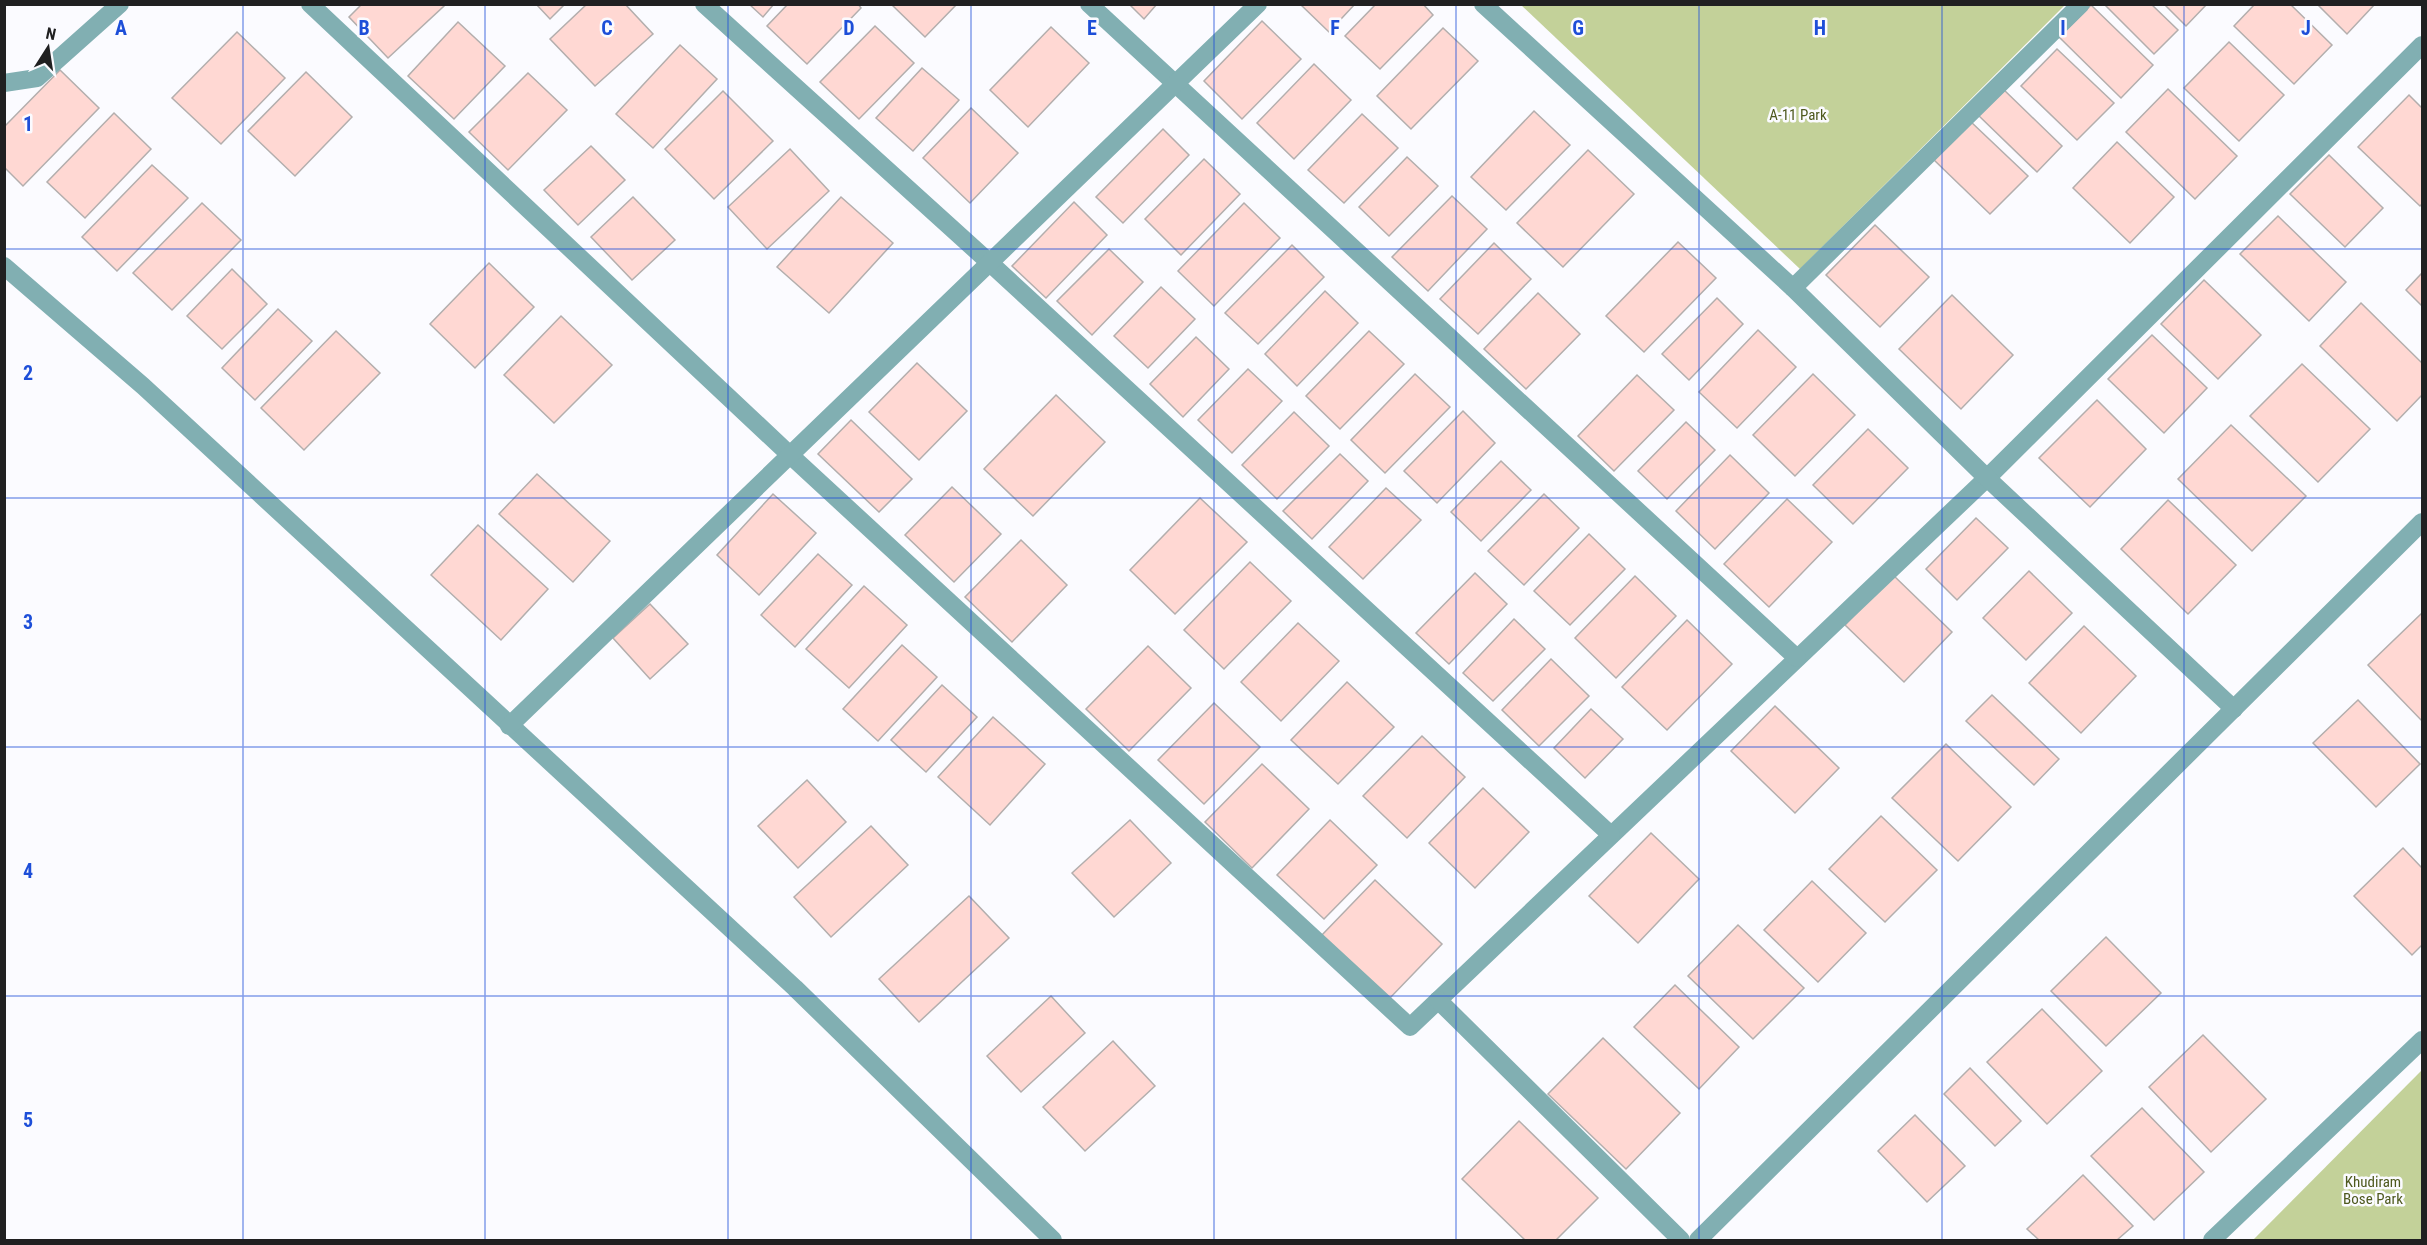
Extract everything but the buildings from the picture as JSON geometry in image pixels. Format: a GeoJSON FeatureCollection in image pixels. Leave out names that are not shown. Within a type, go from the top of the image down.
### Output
{"type":"FeatureCollection","features":[{"type":"Feature","properties":{"kind":"street"},"geometry":{"type":"LineString","coordinates":[[4,83],[37,78],[120,4]]}},
{"type":"Feature","properties":{"kind":"street"},"geometry":{"type":"LineString","coordinates":[[310,4],[790,456],[1410,1027],[1987,478],[2422,45]]}},
{"type":"Feature","properties":{"kind":"street"},"geometry":{"type":"LineString","coordinates":[[704,4],[990,263],[1611,835]]}},
{"type":"Feature","properties":{"kind":"street"},"geometry":{"type":"LineString","coordinates":[[1089,4],[1174,85],[1797,658]]}},
{"type":"Feature","properties":{"kind":"street"},"geometry":{"type":"LineString","coordinates":[[509,726],[1258,4]]}},
{"type":"Feature","properties":{"kind":"street"},"geometry":{"type":"LineString","coordinates":[[1483,4],[1793,288],[1987,478],[2234,709]]}},
{"type":"Feature","properties":{"kind":"street"},"geometry":{"type":"LineString","coordinates":[[1793,288],[2081,4]]}},
{"type":"Feature","properties":{"kind":"street"},"geometry":{"type":"LineString","coordinates":[[4,266],[143,386],[795,988],[1053,1240]]}},
{"type":"Feature","properties":{"kind":"street"},"geometry":{"type":"LineString","coordinates":[[1698,1240],[2421,525]]}},
{"type":"Feature","properties":{"kind":"street"},"geometry":{"type":"LineString","coordinates":[[1438,1000],[1681,1240]]}},
{"type":"Feature","properties":{"kind":"street"},"geometry":{"type":"LineString","coordinates":[[2212,1240],[2422,1040]]}},
{"type":"Feature","properties":{"kind":"green space","name":"A-11 Park"},"geometry":{"type":"Polygon","coordinates":[[[1521,5],[2065,5],[1800,269],[1521,5]]]}},
{"type":"Feature","properties":{"kind":"green space","name":"Khudiram Bose Park"},"geometry":{"type":"Polygon","coordinates":[[[2422,1070],[2422,1240],[2253,1240],[2422,1070]]]}}]}
